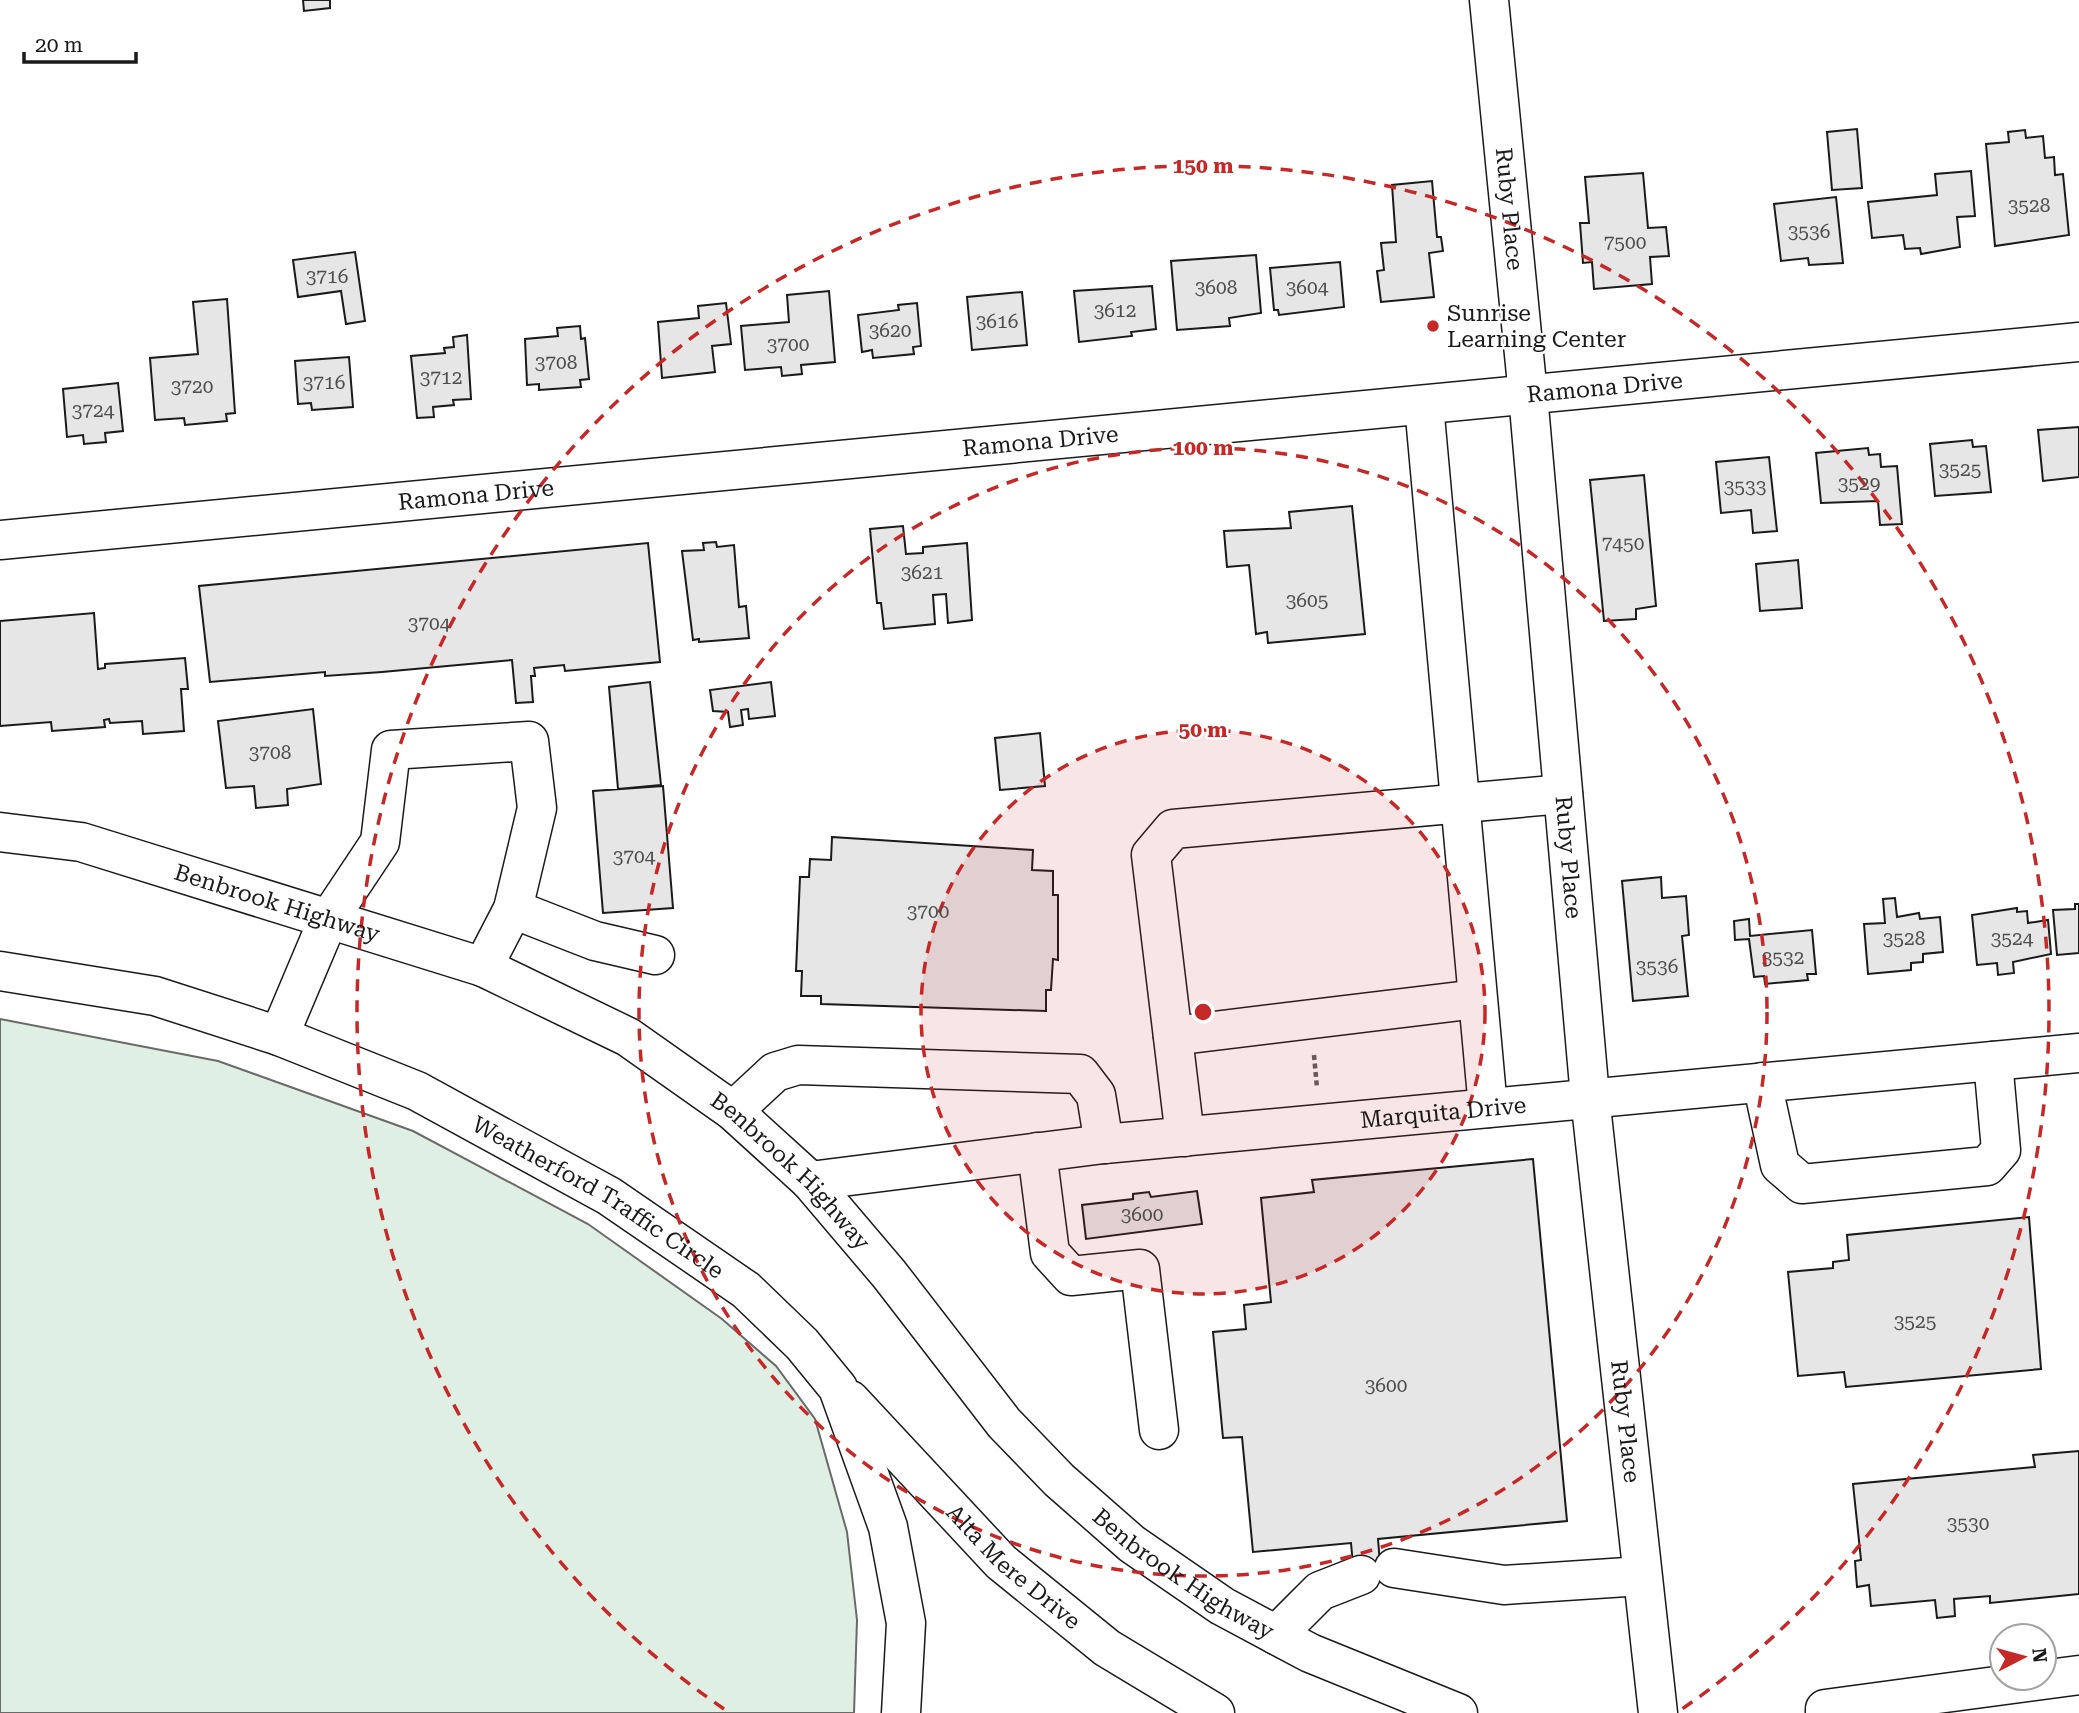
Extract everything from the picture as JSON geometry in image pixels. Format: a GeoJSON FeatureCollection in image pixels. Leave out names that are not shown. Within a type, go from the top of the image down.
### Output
{"type":"FeatureCollection","features":[{"type":"Feature","properties":{"kind":"street","name":"Ruby Place"},"geometry":{"type":"LineString","coordinates":[[1489,0],[1528,395],[1590,1097],[1658,1713]]}},
{"type":"Feature","properties":{"kind":"street","name":"Ramona Drive"},"geometry":{"type":"LineString","coordinates":[[0,540],[2079,342]]}},
{"type":"Feature","properties":{"kind":"street"},"geometry":{"type":"LineString","coordinates":[[1424,405],[1458,803],[1488,1108]]}},
{"type":"Feature","properties":{"kind":"street"},"geometry":{"type":"LineString","coordinates":[[279,1036],[328,920],[380,842],[391,750],[529,741],[537,808],[513,909],[484,967]]}},
{"type":"Feature","properties":{"kind":"street"},"geometry":{"type":"LineString","coordinates":[[1185,1137],[1151,855],[1173,829],[1563,794]]}},
{"type":"Feature","properties":{"kind":"street","name":"Benbrook Highway"},"geometry":{"type":"LineString","coordinates":[[0,832],[81,842],[484,967],[628,1037],[733,1111],[810,1181],[889,1274],[1004,1423],[1059,1480],[1132,1544],[1222,1606],[1310,1653],[1458,1713]]}},
{"type":"Feature","properties":{"kind":"street"},"geometry":{"type":"LineString","coordinates":[[513,909],[595,941],[655,955]]}},
{"type":"Feature","properties":{"kind":"street","name":"Weatherford Traffic Circle"},"geometry":{"type":"LineString","coordinates":[[0,971],[155,996],[279,1036],[417,1091],[609,1196],[746,1290],[802,1344],[838,1388],[888,1527],[906,1623],[901,1713]]}},
{"type":"Feature","properties":{"kind":"street"},"geometry":{"type":"LineString","coordinates":[[1173,1036],[1477,999]]}},
{"type":"Feature","properties":{"kind":"street","name":"Marquita Drive"},"geometry":{"type":"LineString","coordinates":[[810,1181],[1104,1144],[2079,1053]]}},
{"type":"Feature","properties":{"kind":"street"},"geometry":{"type":"LineString","coordinates":[[1762,1082],[1780,1165],[1802,1184],[1987,1166],[2001,1150],[1993,1061]]}},
{"type":"Feature","properties":{"kind":"street"},"geometry":{"type":"LineString","coordinates":[[733,1111],[775,1072],[798,1065],[1080,1074],[1097,1095],[1104,1144]]}},
{"type":"Feature","properties":{"kind":"street"},"geometry":{"type":"LineString","coordinates":[[1037,1152],[1049,1252],[1071,1276],[1140,1269],[1159,1430]]}},
{"type":"Feature","properties":{"kind":"street","name":"Alta Mere Drive"},"geometry":{"type":"LineString","coordinates":[[838,1388],[1002,1562],[1107,1648],[1215,1713]]}},
{"type":"Feature","properties":{"kind":"street"},"geometry":{"type":"LineString","coordinates":[[1276,1635],[1320,1591],[1378,1572],[1504,1585],[1642,1576]]}},
{"type":"Feature","properties":{"kind":"street"},"geometry":{"type":"LineString","coordinates":[[1825,1713],[1825,1709],[1870,1701],[2079,1675]]}},
{"type":"Feature","properties":{"kind":"path"},"geometry":{"type":"LineString","coordinates":[[1315,1065],[1317,1088]]}},
{"type":"Feature","properties":{"kind":"green space"},"geometry":{"type":"Polygon","coordinates":[[[0,1019],[218,1061],[413,1131],[588,1224],[722,1319],[776,1366],[815,1419],[847,1532],[857,1620],[854,1713],[0,1713],[0,1019]]]}},
{"type":"Feature","properties":{"kind":"building"},"geometry":{"type":"Polygon","coordinates":[[[303,0],[330,0],[330,8],[304,11],[303,0]]]}},
{"type":"Feature","properties":{"kind":"building"},"geometry":{"type":"Polygon","coordinates":[[[1857,129],[1862,188],[1832,190],[1827,132],[1857,129]]]}},
{"type":"Feature","properties":{"kind":"building"},"geometry":{"type":"Polygon","coordinates":[[[2025,130],[2026,138],[2043,136],[2045,158],[2054,157],[2055,175],[2063,174],[2069,235],[1995,246],[1986,144],[2009,142],[2008,132],[2025,130]]]}},
{"type":"Feature","properties":{"kind":"building"},"geometry":{"type":"Polygon","coordinates":[[[1971,171],[1975,216],[1957,217],[1960,247],[1921,254],[1920,248],[1905,249],[1903,235],[1872,238],[1868,202],[1937,195],[1935,174],[1971,171]]]}},
{"type":"Feature","properties":{"kind":"building"},"geometry":{"type":"Polygon","coordinates":[[[1643,173],[1648,228],[1666,227],[1669,256],[1650,257],[1652,284],[1594,289],[1592,262],[1583,263],[1580,223],[1589,223],[1585,177],[1643,173]]]}},
{"type":"Feature","properties":{"kind":"building"},"geometry":{"type":"Polygon","coordinates":[[[1432,181],[1437,237],[1441,237],[1443,251],[1429,253],[1434,297],[1381,302],[1377,271],[1384,270],[1381,243],[1396,242],[1392,185],[1432,181]]]}},
{"type":"Feature","properties":{"kind":"building"},"geometry":{"type":"Polygon","coordinates":[[[1836,197],[1843,263],[1809,265],[1808,258],[1781,261],[1774,204],[1836,197]]]}},
{"type":"Feature","properties":{"kind":"building"},"geometry":{"type":"Polygon","coordinates":[[[355,252],[365,321],[346,324],[341,291],[298,297],[293,260],[355,252]]]}},
{"type":"Feature","properties":{"kind":"building"},"geometry":{"type":"Polygon","coordinates":[[[1256,255],[1261,313],[1229,318],[1230,326],[1177,330],[1171,261],[1256,255]]]}},
{"type":"Feature","properties":{"kind":"building"},"geometry":{"type":"Polygon","coordinates":[[[1340,262],[1344,307],[1279,315],[1278,310],[1274,310],[1270,268],[1340,262]]]}},
{"type":"Feature","properties":{"kind":"building"},"geometry":{"type":"Polygon","coordinates":[[[1152,286],[1156,329],[1131,332],[1132,336],[1079,342],[1074,291],[1152,286]]]}},
{"type":"Feature","properties":{"kind":"building"},"geometry":{"type":"Polygon","coordinates":[[[829,291],[835,362],[801,365],[802,374],[782,376],[781,367],[745,370],[741,326],[789,322],[787,295],[829,291]]]}},
{"type":"Feature","properties":{"kind":"building"},"geometry":{"type":"Polygon","coordinates":[[[1022,292],[1027,345],[972,350],[967,297],[1022,292]]]}},
{"type":"Feature","properties":{"kind":"building"},"geometry":{"type":"Polygon","coordinates":[[[227,299],[235,413],[226,414],[227,421],[185,425],[184,418],[155,420],[150,358],[198,354],[193,302],[227,299]]]}},
{"type":"Feature","properties":{"kind":"building"},"geometry":{"type":"Polygon","coordinates":[[[726,303],[731,344],[712,346],[715,372],[662,378],[658,322],[699,318],[698,306],[726,303]]]}},
{"type":"Feature","properties":{"kind":"building"},"geometry":{"type":"Polygon","coordinates":[[[917,303],[921,346],[913,347],[914,354],[873,358],[872,350],[862,352],[858,315],[899,310],[898,305],[917,303]]]}},
{"type":"Feature","properties":{"kind":"building"},"geometry":{"type":"Polygon","coordinates":[[[580,326],[581,339],[585,338],[589,379],[580,380],[581,387],[539,390],[539,384],[527,385],[525,339],[558,336],[557,328],[580,326]]]}},
{"type":"Feature","properties":{"kind":"building"},"geometry":{"type":"Polygon","coordinates":[[[467,335],[471,399],[453,400],[454,405],[433,407],[434,417],[417,418],[411,356],[445,353],[444,348],[454,347],[453,337],[467,335]]]}},
{"type":"Feature","properties":{"kind":"building"},"geometry":{"type":"Polygon","coordinates":[[[349,357],[353,407],[312,410],[311,403],[298,404],[295,361],[349,357]]]}},
{"type":"Feature","properties":{"kind":"building"},"geometry":{"type":"Polygon","coordinates":[[[118,383],[123,431],[105,433],[106,442],[84,444],[83,435],[67,437],[63,389],[118,383]]]}},
{"type":"Feature","properties":{"kind":"building"},"geometry":{"type":"Polygon","coordinates":[[[2079,427],[2079,477],[2043,481],[2038,430],[2079,427]]]}},
{"type":"Feature","properties":{"kind":"building"},"geometry":{"type":"Polygon","coordinates":[[[1972,440],[1973,447],[1986,446],[1991,492],[1935,496],[1930,444],[1972,440]]]}},
{"type":"Feature","properties":{"kind":"building"},"geometry":{"type":"Polygon","coordinates":[[[1868,448],[1869,455],[1880,454],[1881,467],[1897,466],[1902,524],[1880,525],[1878,501],[1821,503],[1816,453],[1868,448]]]}},
{"type":"Feature","properties":{"kind":"building"},"geometry":{"type":"Polygon","coordinates":[[[1769,457],[1777,531],[1753,533],[1751,510],[1721,513],[1716,462],[1769,457]]]}},
{"type":"Feature","properties":{"kind":"building"},"geometry":{"type":"Polygon","coordinates":[[[1644,475],[1656,606],[1636,609],[1636,619],[1604,621],[1590,480],[1644,475]]]}},
{"type":"Feature","properties":{"kind":"building"},"geometry":{"type":"Polygon","coordinates":[[[1352,506],[1365,634],[1268,643],[1267,632],[1256,634],[1249,565],[1227,567],[1224,531],[1291,528],[1289,512],[1352,506]]]}},
{"type":"Feature","properties":{"kind":"building"},"geometry":{"type":"Polygon","coordinates":[[[903,526],[906,554],[923,553],[923,547],[967,543],[972,620],[948,623],[946,594],[933,595],[935,624],[884,629],[881,603],[877,603],[870,529],[903,526]]]}},
{"type":"Feature","properties":{"kind":"building"},"geometry":{"type":"Polygon","coordinates":[[[716,542],[717,547],[734,545],[739,607],[746,606],[749,638],[699,642],[699,639],[693,640],[682,551],[704,550],[703,543],[716,542]]]}},
{"type":"Feature","properties":{"kind":"building"},"geometry":{"type":"Polygon","coordinates":[[[648,543],[660,662],[565,671],[564,665],[534,668],[535,676],[531,676],[533,702],[516,703],[512,660],[382,672],[325,676],[325,672],[210,682],[199,586],[648,543]]]}},
{"type":"Feature","properties":{"kind":"building"},"geometry":{"type":"Polygon","coordinates":[[[1798,560],[1802,608],[1760,611],[1756,564],[1798,560]]]}},
{"type":"Feature","properties":{"kind":"building"},"geometry":{"type":"Polygon","coordinates":[[[94,613],[98,669],[105,668],[105,664],[185,658],[188,689],[181,689],[184,731],[143,734],[142,721],[110,723],[109,719],[104,720],[105,727],[52,731],[51,722],[0,726],[0,621],[94,613]]]}},
{"type":"Feature","properties":{"kind":"building"},"geometry":{"type":"Polygon","coordinates":[[[650,682],[661,785],[618,789],[609,687],[650,682]]]}},
{"type":"Feature","properties":{"kind":"building"},"geometry":{"type":"Polygon","coordinates":[[[771,682],[775,716],[749,719],[748,709],[741,710],[743,725],[730,727],[728,712],[713,711],[710,690],[771,682]]]}},
{"type":"Feature","properties":{"kind":"building"},"geometry":{"type":"Polygon","coordinates":[[[313,709],[321,784],[287,789],[288,805],[256,808],[254,786],[226,788],[218,721],[313,709]]]}},
{"type":"Feature","properties":{"kind":"building"},"geometry":{"type":"Polygon","coordinates":[[[1040,733],[1045,786],[1000,790],[995,738],[1040,733]]]}},
{"type":"Feature","properties":{"kind":"building"},"geometry":{"type":"Polygon","coordinates":[[[663,786],[673,908],[603,913],[593,791],[663,786]]]}},
{"type":"Feature","properties":{"kind":"building"},"geometry":{"type":"Polygon","coordinates":[[[832,837],[1033,850],[1032,870],[1053,871],[1053,895],[1058,895],[1058,960],[1053,959],[1051,990],[1046,990],[1046,1011],[821,1004],[821,996],[801,996],[802,971],[796,971],[800,877],[809,877],[810,859],[831,860],[832,837]]]}},
{"type":"Feature","properties":{"kind":"building"},"geometry":{"type":"Polygon","coordinates":[[[1661,877],[1662,898],[1686,896],[1689,935],[1682,936],[1688,996],[1633,1001],[1622,881],[1661,877]]]}},
{"type":"Feature","properties":{"kind":"building"},"geometry":{"type":"Polygon","coordinates":[[[1895,898],[1897,917],[1919,913],[1920,919],[1940,917],[1943,952],[1923,954],[1923,962],[1911,963],[1911,970],[1868,974],[1864,924],[1885,923],[1883,899],[1895,898]]]}},
{"type":"Feature","properties":{"kind":"building"},"geometry":{"type":"Polygon","coordinates":[[[2075,904],[2079,904],[2079,953],[2057,955],[2053,910],[2075,909],[2075,904]]]}},
{"type":"Feature","properties":{"kind":"building"},"geometry":{"type":"Polygon","coordinates":[[[2017,908],[2017,912],[2027,911],[2028,923],[2048,920],[2051,954],[2013,962],[2014,973],[1998,975],[1997,963],[1977,965],[1972,915],[2017,908]]]}},
{"type":"Feature","properties":{"kind":"building"},"geometry":{"type":"Polygon","coordinates":[[[1749,919],[1750,936],[1812,930],[1816,974],[1807,974],[1808,980],[1765,984],[1764,976],[1754,977],[1749,939],[1735,940],[1734,921],[1749,919]]]}},
{"type":"Feature","properties":{"kind":"building"},"geometry":{"type":"Polygon","coordinates":[[[1533,1159],[1567,1521],[1378,1539],[1380,1563],[1353,1565],[1351,1543],[1253,1552],[1242,1437],[1223,1438],[1213,1332],[1246,1329],[1244,1305],[1271,1302],[1261,1198],[1314,1192],[1312,1180],[1533,1159]]]}},
{"type":"Feature","properties":{"kind":"building"},"geometry":{"type":"Polygon","coordinates":[[[1197,1191],[1202,1224],[1086,1239],[1082,1205],[1133,1199],[1133,1194],[1149,1192],[1151,1197],[1197,1191]]]}},
{"type":"Feature","properties":{"kind":"building"},"geometry":{"type":"Polygon","coordinates":[[[2029,1217],[2041,1369],[1846,1387],[1844,1372],[1798,1376],[1788,1272],[1833,1268],[1833,1262],[1849,1260],[1847,1235],[2029,1217]]]}},
{"type":"Feature","properties":{"kind":"building"},"geometry":{"type":"Polygon","coordinates":[[[2079,1451],[2079,1594],[1990,1603],[1990,1596],[1954,1599],[1955,1616],[1937,1618],[1935,1600],[1871,1606],[1869,1585],[1857,1587],[1855,1561],[1861,1560],[1853,1484],[2035,1467],[2033,1455],[2079,1451]]]}},
{"type":"Feature","properties":{"kind":"place","name":"Sunrise Learning Center"},"geometry":{"type":"Point","coordinates":[1433,326]}}]}
